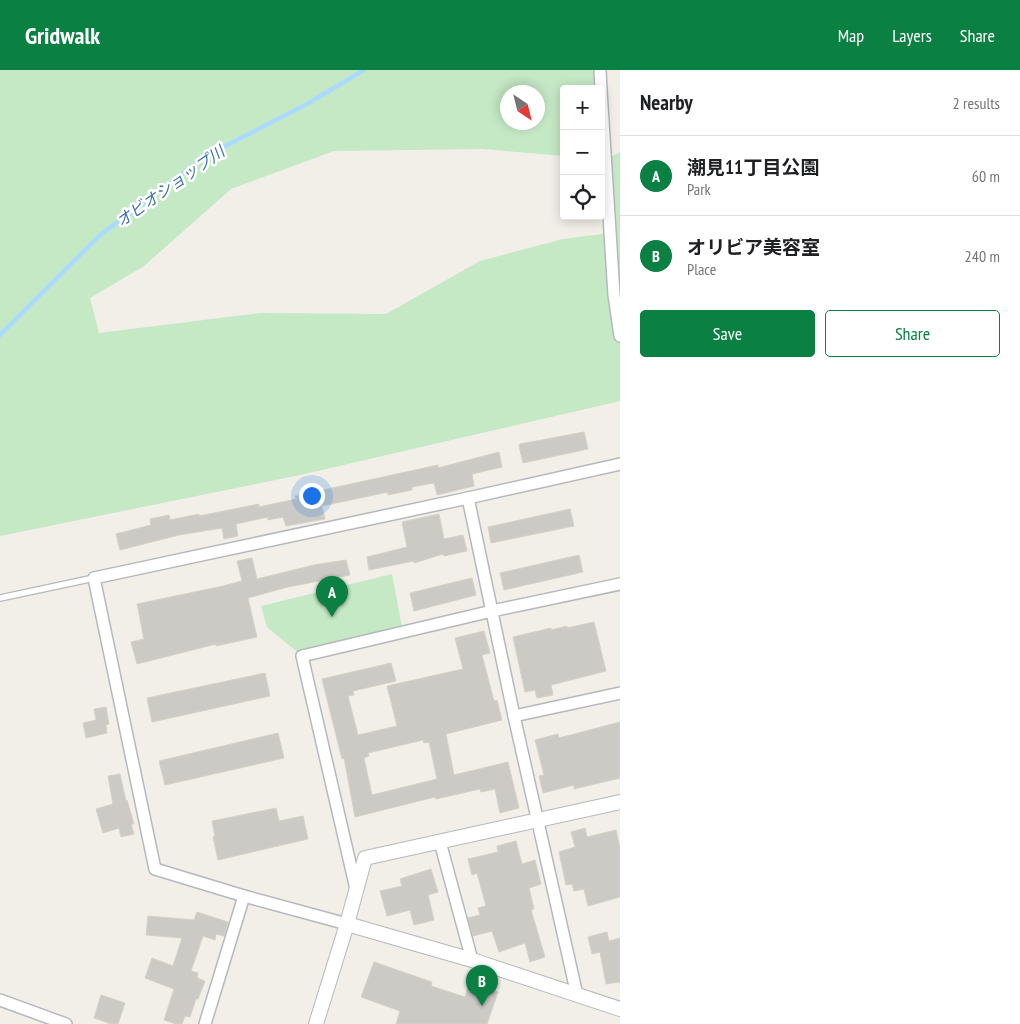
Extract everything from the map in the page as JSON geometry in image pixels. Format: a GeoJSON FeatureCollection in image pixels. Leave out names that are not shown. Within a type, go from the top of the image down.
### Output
{"type":"FeatureCollection","features":[{"type":"Feature","properties":{"kind":"street"},"geometry":{"type":"LineString","coordinates":[[600,70],[601,85]]}},
{"type":"Feature","properties":{"kind":"street"},"geometry":{"type":"LineString","coordinates":[[604,130],[614,295],[620,336]]}},
{"type":"Feature","properties":{"kind":"street"},"geometry":{"type":"LineString","coordinates":[[620,464],[94,578],[154,869],[472,960],[620,1009]]}},
{"type":"Feature","properties":{"kind":"street"},"geometry":{"type":"LineString","coordinates":[[468,498],[514,716],[577,995]]}},
{"type":"Feature","properties":{"kind":"street"},"geometry":{"type":"LineString","coordinates":[[356,889],[302,656],[492,611],[620,584]]}},
{"type":"Feature","properties":{"kind":"street"},"geometry":{"type":"LineString","coordinates":[[514,716],[620,693]]}},
{"type":"Feature","properties":{"kind":"street"},"geometry":{"type":"LineString","coordinates":[[316,1024],[347,924],[364,858],[620,802]]}},
{"type":"Feature","properties":{"kind":"street"},"geometry":{"type":"LineString","coordinates":[[440,842],[472,960]]}},
{"type":"Feature","properties":{"kind":"street"},"geometry":{"type":"LineString","coordinates":[[205,1024],[244,896]]}},
{"type":"Feature","properties":{"kind":"street"},"geometry":{"type":"LineString","coordinates":[[0,1000],[66,1024]]}},
{"type":"Feature","properties":{"kind":"lane"},"geometry":{"type":"LineString","coordinates":[[0,598],[94,578]]}},
{"type":"Feature","properties":{"kind":"green space"},"geometry":{"type":"Polygon","coordinates":[[[0,70],[600,70],[601,85],[560,85],[560,156],[483,149],[334,151],[231,189],[144,266],[90,298],[99,333],[261,313],[386,314],[480,261],[563,239],[610,233],[606,159],[620,152],[620,401],[300,475],[0,536],[0,70]]]}},
{"type":"Feature","properties":{"kind":"green space"},"geometry":{"type":"Polygon","coordinates":[[[392,574],[403,633],[302,656],[267,627],[261,606],[392,574]]]}},
{"type":"Feature","properties":{"kind":"building"},"geometry":{"type":"Polygon","coordinates":[[[584,432],[588,449],[523,463],[520,444],[584,432]]]}},
{"type":"Feature","properties":{"kind":"building"},"geometry":{"type":"Polygon","coordinates":[[[499,452],[502,467],[472,474],[474,486],[437,495],[434,483],[412,487],[412,490],[388,495],[388,492],[322,506],[325,519],[286,526],[283,517],[268,520],[268,517],[236,524],[238,536],[224,539],[222,528],[179,535],[120,550],[116,534],[151,525],[150,519],[169,515],[170,520],[259,504],[259,507],[296,499],[295,496],[438,465],[438,468],[499,452]]]}},
{"type":"Feature","properties":{"kind":"building"},"geometry":{"type":"Polygon","coordinates":[[[570,509],[574,526],[491,543],[488,527],[570,509]]]}},
{"type":"Feature","properties":{"kind":"building"},"geometry":{"type":"Polygon","coordinates":[[[439,514],[444,539],[463,535],[467,551],[444,556],[443,554],[414,563],[414,561],[369,570],[367,557],[407,547],[402,522],[439,514]]]}},
{"type":"Feature","properties":{"kind":"building"},"geometry":{"type":"Polygon","coordinates":[[[579,555],[583,572],[504,590],[500,573],[579,555]]]}},
{"type":"Feature","properties":{"kind":"building"},"geometry":{"type":"Polygon","coordinates":[[[252,558],[257,579],[314,565],[346,560],[350,575],[288,587],[248,598],[257,637],[216,646],[216,644],[137,664],[131,642],[144,639],[137,604],[242,581],[237,561],[252,558]]]}},
{"type":"Feature","properties":{"kind":"building"},"geometry":{"type":"Polygon","coordinates":[[[472,578],[476,595],[414,611],[410,593],[472,578]]]}},
{"type":"Feature","properties":{"kind":"building"},"geometry":{"type":"Polygon","coordinates":[[[594,622],[606,671],[551,685],[553,695],[537,698],[535,690],[525,692],[513,637],[551,628],[551,630],[567,626],[567,628],[594,622]]]}},
{"type":"Feature","properties":{"kind":"building"},"geometry":{"type":"Polygon","coordinates":[[[484,631],[490,653],[482,655],[494,701],[497,700],[502,720],[446,734],[454,775],[508,762],[519,808],[500,813],[495,789],[481,792],[480,789],[436,799],[435,797],[355,817],[344,758],[342,759],[322,679],[391,663],[396,681],[353,691],[354,695],[348,696],[358,735],[397,726],[387,686],[463,669],[455,638],[484,631]],[[423,740],[368,753],[369,756],[364,758],[372,795],[437,779],[429,742],[424,743],[423,740]]]}},
{"type":"Feature","properties":{"kind":"building"},"geometry":{"type":"Polygon","coordinates":[[[265,673],[270,696],[152,722],[147,698],[265,673]]]}},
{"type":"Feature","properties":{"kind":"building"},"geometry":{"type":"Polygon","coordinates":[[[106,707],[109,724],[106,725],[107,733],[86,738],[83,723],[96,720],[94,709],[106,707]]]}},
{"type":"Feature","properties":{"kind":"building"},"geometry":{"type":"Polygon","coordinates":[[[620,722],[620,778],[574,789],[574,785],[543,793],[539,776],[544,775],[535,740],[558,734],[559,738],[620,722]]]}},
{"type":"Feature","properties":{"kind":"building"},"geometry":{"type":"Polygon","coordinates":[[[278,733],[284,758],[165,785],[159,761],[278,733]]]}},
{"type":"Feature","properties":{"kind":"building"},"geometry":{"type":"Polygon","coordinates":[[[120,774],[126,801],[134,824],[131,824],[134,834],[121,837],[119,828],[103,833],[96,809],[113,804],[108,776],[120,774]]]}},
{"type":"Feature","properties":{"kind":"building"},"geometry":{"type":"Polygon","coordinates":[[[276,808],[279,821],[303,816],[308,839],[218,860],[212,821],[276,808]]]}},
{"type":"Feature","properties":{"kind":"building"},"geometry":{"type":"Polygon","coordinates":[[[585,828],[587,837],[616,830],[620,848],[620,897],[588,906],[584,889],[574,891],[572,884],[566,885],[559,852],[575,847],[571,832],[585,828]]]}},
{"type":"Feature","properties":{"kind":"building"},"geometry":{"type":"Polygon","coordinates":[[[516,841],[522,864],[535,860],[541,884],[529,888],[534,909],[531,910],[545,957],[530,962],[525,943],[499,952],[492,931],[473,936],[468,918],[480,915],[478,908],[486,906],[477,873],[472,875],[468,859],[498,852],[497,846],[516,841]]]}},
{"type":"Feature","properties":{"kind":"building"},"geometry":{"type":"Polygon","coordinates":[[[431,869],[438,892],[428,895],[434,920],[414,925],[410,910],[387,916],[380,891],[402,886],[400,879],[431,869]]]}},
{"type":"Feature","properties":{"kind":"building"},"geometry":{"type":"Polygon","coordinates":[[[197,912],[228,922],[224,936],[216,934],[215,940],[203,936],[191,971],[198,973],[197,978],[205,981],[190,1017],[185,1016],[182,1024],[176,1024],[164,1020],[174,989],[145,978],[152,958],[173,966],[182,938],[146,935],[148,916],[194,920],[197,912]]]}},
{"type":"Feature","properties":{"kind":"building"},"geometry":{"type":"Polygon","coordinates":[[[607,932],[609,941],[620,938],[620,982],[606,984],[600,952],[592,954],[588,937],[607,932]]]}},
{"type":"Feature","properties":{"kind":"building"},"geometry":{"type":"Polygon","coordinates":[[[374,962],[432,982],[431,986],[465,997],[468,987],[481,992],[482,987],[498,992],[487,1024],[396,1024],[400,1011],[361,997],[374,962]]]}},
{"type":"Feature","properties":{"kind":"building"},"geometry":{"type":"Polygon","coordinates":[[[101,995],[125,1003],[118,1024],[111,1024],[94,1018],[101,995]]]}},
{"type":"Feature","properties":{"kind":"waterway","name":"オビオショップ川"},"geometry":{"type":"LineString","coordinates":[[0,335],[99,236],[206,156],[307,104],[364,70]]}},
{"type":"Feature","properties":{"kind":"place","name":"潮見11丁目公園"},"geometry":{"type":"Point","coordinates":[332,617]}},
{"type":"Feature","properties":{"kind":"place","name":"オリビア美容室"},"geometry":{"type":"Point","coordinates":[482,1006]}}]}
